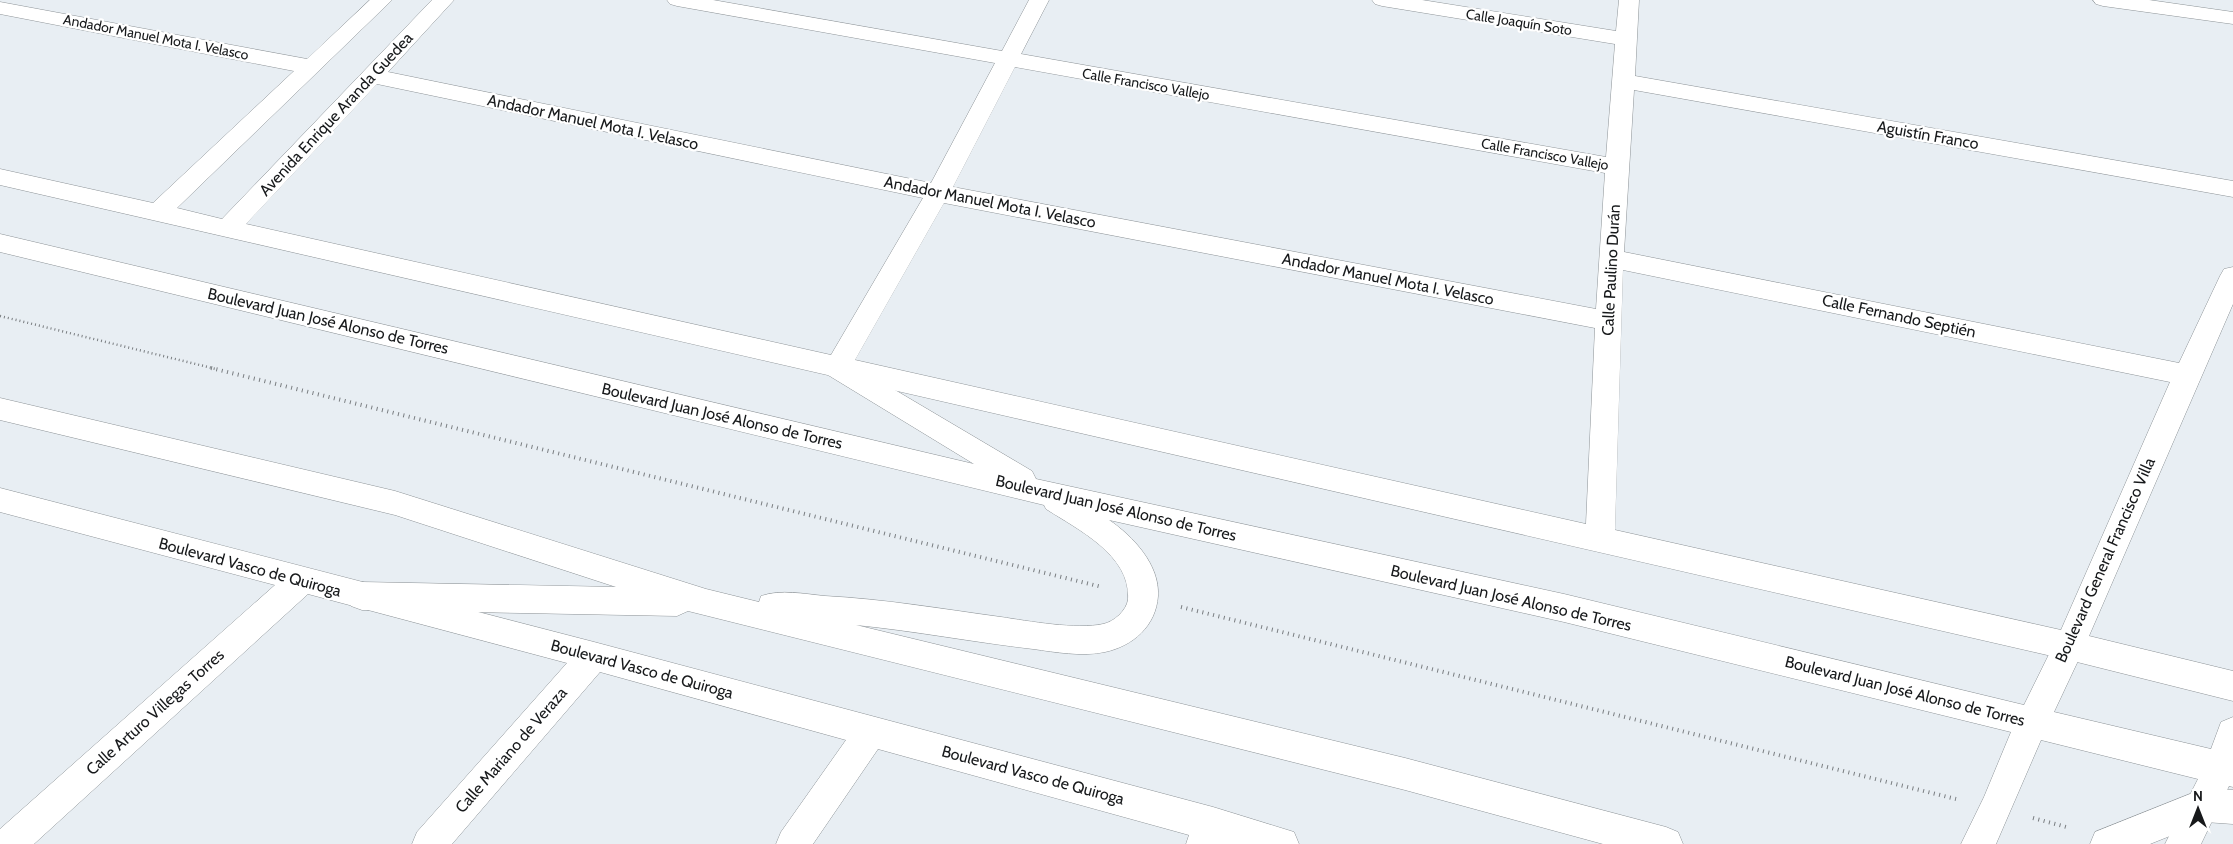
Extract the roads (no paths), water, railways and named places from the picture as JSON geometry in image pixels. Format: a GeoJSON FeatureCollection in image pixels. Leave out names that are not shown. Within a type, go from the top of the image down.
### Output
{"type":"FeatureCollection","features":[{"type":"Feature","properties":{"kind":"street"},"geometry":{"type":"LineString","coordinates":[[158,212],[382,0]]}},
{"type":"Feature","properties":{"kind":"street","name":"Avenida Enrique Aranda Guedea"},"geometry":{"type":"LineString","coordinates":[[227,229],[444,0]]}},
{"type":"Feature","properties":{"kind":"street","name":"Calle Francisco Vallejo"},"geometry":{"type":"LineString","coordinates":[[677,0],[1616,166]]}},
{"type":"Feature","properties":{"kind":"street"},"geometry":{"type":"LineString","coordinates":[[836,368],[938,193],[1039,0]]}},
{"type":"Feature","properties":{"kind":"street","name":"Calle Joaquín Soto"},"geometry":{"type":"LineString","coordinates":[[1382,0],[1627,39]]}},
{"type":"Feature","properties":{"kind":"street","name":"Calle Paulino Durán"},"geometry":{"type":"LineString","coordinates":[[1600,540],[1616,166],[1630,0]]}},
{"type":"Feature","properties":{"kind":"street"},"geometry":{"type":"LineString","coordinates":[[2103,0],[2233,18]]}},
{"type":"Feature","properties":{"kind":"street","name":"Andador Manuel Mota I. Velasco"},"geometry":{"type":"LineString","coordinates":[[0,8],[312,67]]}},
{"type":"Feature","properties":{"kind":"street","name":"Andador Manuel Mota I. Velasco"},"geometry":{"type":"LineString","coordinates":[[372,76],[938,193],[1609,322]]}},
{"type":"Feature","properties":{"kind":"street","name":"Aguistín Franco"},"geometry":{"type":"LineString","coordinates":[[1623,81],[2233,189]]}},
{"type":"Feature","properties":{"kind":"street"},"geometry":{"type":"LineString","coordinates":[[0,177],[2069,646],[2233,686]]}},
{"type":"Feature","properties":{"kind":"street","name":"Boulevard Juan José Alonso de Torres"},"geometry":{"type":"LineString","coordinates":[[0,243],[1044,493],[1564,608],[2227,770]]}},
{"type":"Feature","properties":{"kind":"street","name":"Calle Fernando Septién"},"geometry":{"type":"LineString","coordinates":[[1611,258],[2187,375]]}},
{"type":"Feature","properties":{"kind":"street","name":"Boulevard General Francisco Villa"},"geometry":{"type":"LineString","coordinates":[[1978,844],[1996,809],[2032,722],[2069,646],[2187,375],[2233,276]]}},
{"type":"Feature","properties":{"kind":"street"},"geometry":{"type":"LineString","coordinates":[[362,596],[706,602],[832,609],[921,619],[1032,636],[1076,639],[1105,638],[1128,626],[1141,612],[1144,597],[1141,576],[1133,561],[1118,543],[1044,493],[836,368]]}},
{"type":"Feature","properties":{"kind":"street"},"geometry":{"type":"LineString","coordinates":[[0,409],[395,503],[706,602],[1396,772],[1666,844]]}},
{"type":"Feature","properties":{"kind":"street","name":"Boulevard Vasco de Quiroga"},"geometry":{"type":"LineString","coordinates":[[0,500],[872,731],[1208,834],[1282,844]]}},
{"type":"Feature","properties":{"kind":"street","name":"Calle Arturo Villegas Torres"},"geometry":{"type":"LineString","coordinates":[[9,844],[301,581]]}},
{"type":"Feature","properties":{"kind":"street","name":"Calle Mariano de Veraza"},"geometry":{"type":"LineString","coordinates":[[429,844],[594,656]]}},
{"type":"Feature","properties":{"kind":"street"},"geometry":{"type":"LineString","coordinates":[[794,844],[872,731]]}},
{"type":"Feature","properties":{"kind":"street"},"geometry":{"type":"LineString","coordinates":[[2182,844],[2219,806],[2233,733]]}},
{"type":"Feature","properties":{"kind":"street"},"geometry":{"type":"LineString","coordinates":[[2113,842],[2219,806]]}}]}
